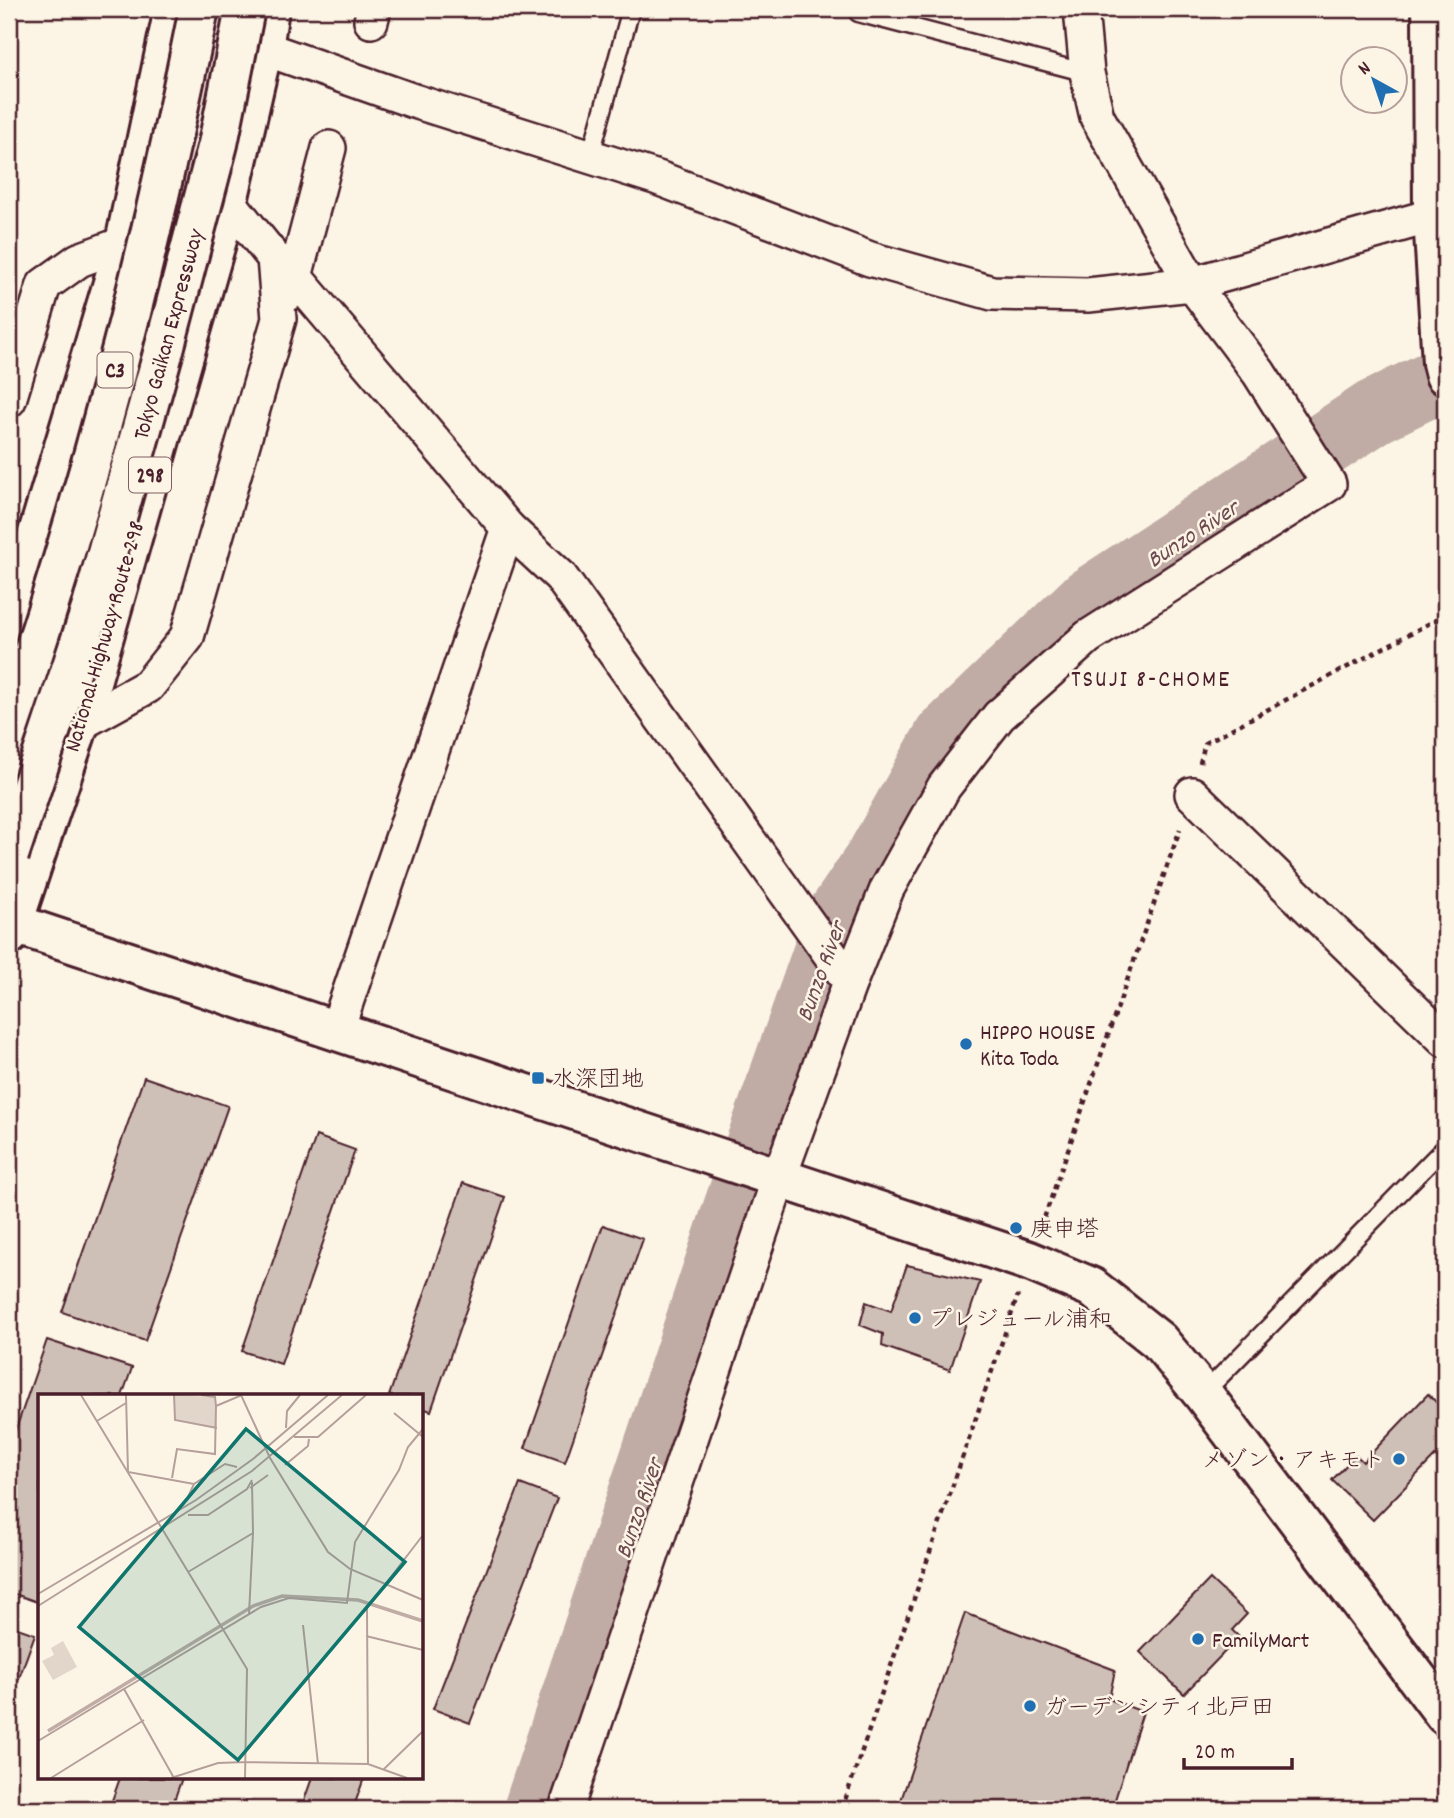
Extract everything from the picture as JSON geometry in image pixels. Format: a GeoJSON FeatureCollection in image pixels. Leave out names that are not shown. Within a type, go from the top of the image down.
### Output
{"type":"FeatureCollection","features":[{"type":"Feature","properties":{"kind":"main road"},"geometry":{"type":"LineString","coordinates":[[9,630],[125,243],[174,9]]}},
{"type":"Feature","properties":{"kind":"main road","name":"Tokyo Gaikan Expressway"},"geometry":{"type":"LineString","coordinates":[[9,726],[50,607],[119,354],[175,131],[199,9]]}},
{"type":"Feature","properties":{"kind":"main road","name":"Tokyo Gaikan Expressway"},"geometry":{"type":"LineString","coordinates":[[9,855],[92,606],[129,475],[218,144],[245,9]]}},
{"type":"Feature","properties":{"kind":"main road","name":"National Highway Route 298"},"geometry":{"type":"LineString","coordinates":[[10,927],[79,724],[228,201],[263,48],[269,9]]}},
{"type":"Feature","properties":{"kind":"main road"},"geometry":{"type":"LineString","coordinates":[[1432,9],[1442,363],[1445,376]]}},
{"type":"Feature","properties":{"kind":"main road"},"geometry":{"type":"LineString","coordinates":[[10,927],[337,1029],[1029,1261],[1091,1287],[1158,1341],[1203,1394],[1445,1715]]}},
{"type":"Feature","properties":{"kind":"street"},"geometry":{"type":"LineString","coordinates":[[183,9],[263,48],[414,101],[658,178],[870,259],[992,293],[1088,295],[1192,284],[1439,214]]}},
{"type":"Feature","properties":{"kind":"street"},"geometry":{"type":"LineString","coordinates":[[566,1809],[760,1172],[850,982],[887,889],[944,788],[999,716],[1088,637],[1329,484],[1259,373],[1192,284],[1097,117],[1087,74],[1081,9]]}},
{"type":"Feature","properties":{"kind":"street"},"geometry":{"type":"LineString","coordinates":[[79,724],[148,686],[187,637],[279,319],[284,267],[329,148]]}},
{"type":"Feature","properties":{"kind":"street"},"geometry":{"type":"LineString","coordinates":[[228,201],[508,528],[560,576],[850,982]]}},
{"type":"Feature","properties":{"kind":"street"},"geometry":{"type":"LineString","coordinates":[[9,400],[44,285],[79,260],[125,243]]}},
{"type":"Feature","properties":{"kind":"street"},"geometry":{"type":"LineString","coordinates":[[337,1029],[508,528]]}},
{"type":"Feature","properties":{"kind":"street"},"geometry":{"type":"LineString","coordinates":[[1192,794],[1445,1040]]}},
{"type":"Feature","properties":{"kind":"lane"},"geometry":{"type":"LineString","coordinates":[[590,157],[631,9]]}},
{"type":"Feature","properties":{"kind":"lane"},"geometry":{"type":"LineString","coordinates":[[858,13],[1087,74]]}},
{"type":"Feature","properties":{"kind":"lane"},"geometry":{"type":"LineString","coordinates":[[1203,1394],[1445,1147]]}},
{"type":"Feature","properties":{"kind":"path"},"geometry":{"type":"LineString","coordinates":[[842,1809],[1192,794],[1205,743],[1445,615]]}},
{"type":"Feature","properties":{"kind":"building"},"geometry":{"type":"Polygon","coordinates":[[[144,1077],[228,1106],[145,1341],[62,1312],[144,1077]]]}},
{"type":"Feature","properties":{"kind":"building"},"geometry":{"type":"Polygon","coordinates":[[[316,1136],[355,1150],[281,1364],[242,1351],[316,1136]]]}},
{"type":"Feature","properties":{"kind":"building"},"geometry":{"type":"Polygon","coordinates":[[[463,1183],[505,1197],[431,1411],[424,1409],[424,1394],[390,1394],[463,1183]]]}},
{"type":"Feature","properties":{"kind":"building"},"geometry":{"type":"Polygon","coordinates":[[[603,1225],[643,1239],[565,1462],[525,1448],[603,1225]]]}},
{"type":"Feature","properties":{"kind":"building","name":"プレジュール浦和"},"geometry":{"type":"Polygon","coordinates":[[[907,1265],[980,1282],[950,1370],[882,1346],[883,1334],[860,1325],[866,1302],[891,1311],[907,1265]]]}},
{"type":"Feature","properties":{"kind":"building"},"geometry":{"type":"Polygon","coordinates":[[[47,1340],[132,1368],[123,1394],[38,1394],[38,1602],[9,1592],[9,1449],[47,1340]]]}},
{"type":"Feature","properties":{"kind":"building","name":"メゾン・アキモト"},"geometry":{"type":"Polygon","coordinates":[[[1428,1394],[1439,1405],[1442,1401],[1445,1404],[1445,1466],[1435,1456],[1373,1520],[1332,1480],[1356,1455],[1363,1462],[1428,1394]]]}},
{"type":"Feature","properties":{"kind":"building"},"geometry":{"type":"Polygon","coordinates":[[[520,1484],[557,1498],[470,1723],[433,1709],[520,1484]]]}},
{"type":"Feature","properties":{"kind":"building"},"geometry":{"type":"Polygon","coordinates":[[[1210,1579],[1247,1614],[1232,1630],[1239,1637],[1184,1694],[1140,1652],[1210,1579]]]}},
{"type":"Feature","properties":{"kind":"building","name":"ガーデンシティ北戸田"},"geometry":{"type":"Polygon","coordinates":[[[965,1613],[1115,1670],[1109,1699],[1143,1712],[1112,1809],[898,1809],[965,1613]]]}},
{"type":"Feature","properties":{"kind":"building"},"geometry":{"type":"Polygon","coordinates":[[[9,1625],[35,1634],[9,1706],[9,1625]]]}},
{"type":"Feature","properties":{"kind":"building"},"geometry":{"type":"Polygon","coordinates":[[[119,1780],[181,1780],[171,1809],[109,1809],[119,1780]]]}},
{"type":"Feature","properties":{"kind":"building"},"geometry":{"type":"Polygon","coordinates":[[[311,1780],[363,1780],[353,1809],[301,1809],[311,1780]]]}},
{"type":"Feature","properties":{"kind":"waterway","name":"Bunzo River"},"geometry":{"type":"LineString","coordinates":[[536,1809],[736,1207],[837,919],[878,858],[946,737],[1089,600],[1374,412],[1445,377]]}},
{"type":"Feature","properties":{"kind":"place","name":"HIPPO HOUSE Kita Toda"},"geometry":{"type":"Point","coordinates":[966,1044]}},
{"type":"Feature","properties":{"kind":"place","name":"水深団地"},"geometry":{"type":"Point","coordinates":[538,1078]}},
{"type":"Feature","properties":{"kind":"place","name":"庚申塔"},"geometry":{"type":"Point","coordinates":[1016,1228]}},
{"type":"Feature","properties":{"kind":"place","name":"プレジュール浦和"},"geometry":{"type":"Point","coordinates":[915,1318]}},
{"type":"Feature","properties":{"kind":"place","name":"メゾン・アキモト"},"geometry":{"type":"Point","coordinates":[1399,1459]}},
{"type":"Feature","properties":{"kind":"place","name":"FamilyMart"},"geometry":{"type":"Point","coordinates":[1198,1639]}},
{"type":"Feature","properties":{"kind":"place","name":"ガーデンシティ北戸田"},"geometry":{"type":"Point","coordinates":[1030,1706]}},
{"type":"Feature","properties":{"kind":"district","name":"TSUJI 8-CHOME"},"geometry":{"type":"Point","coordinates":[1151,678]}}]}
